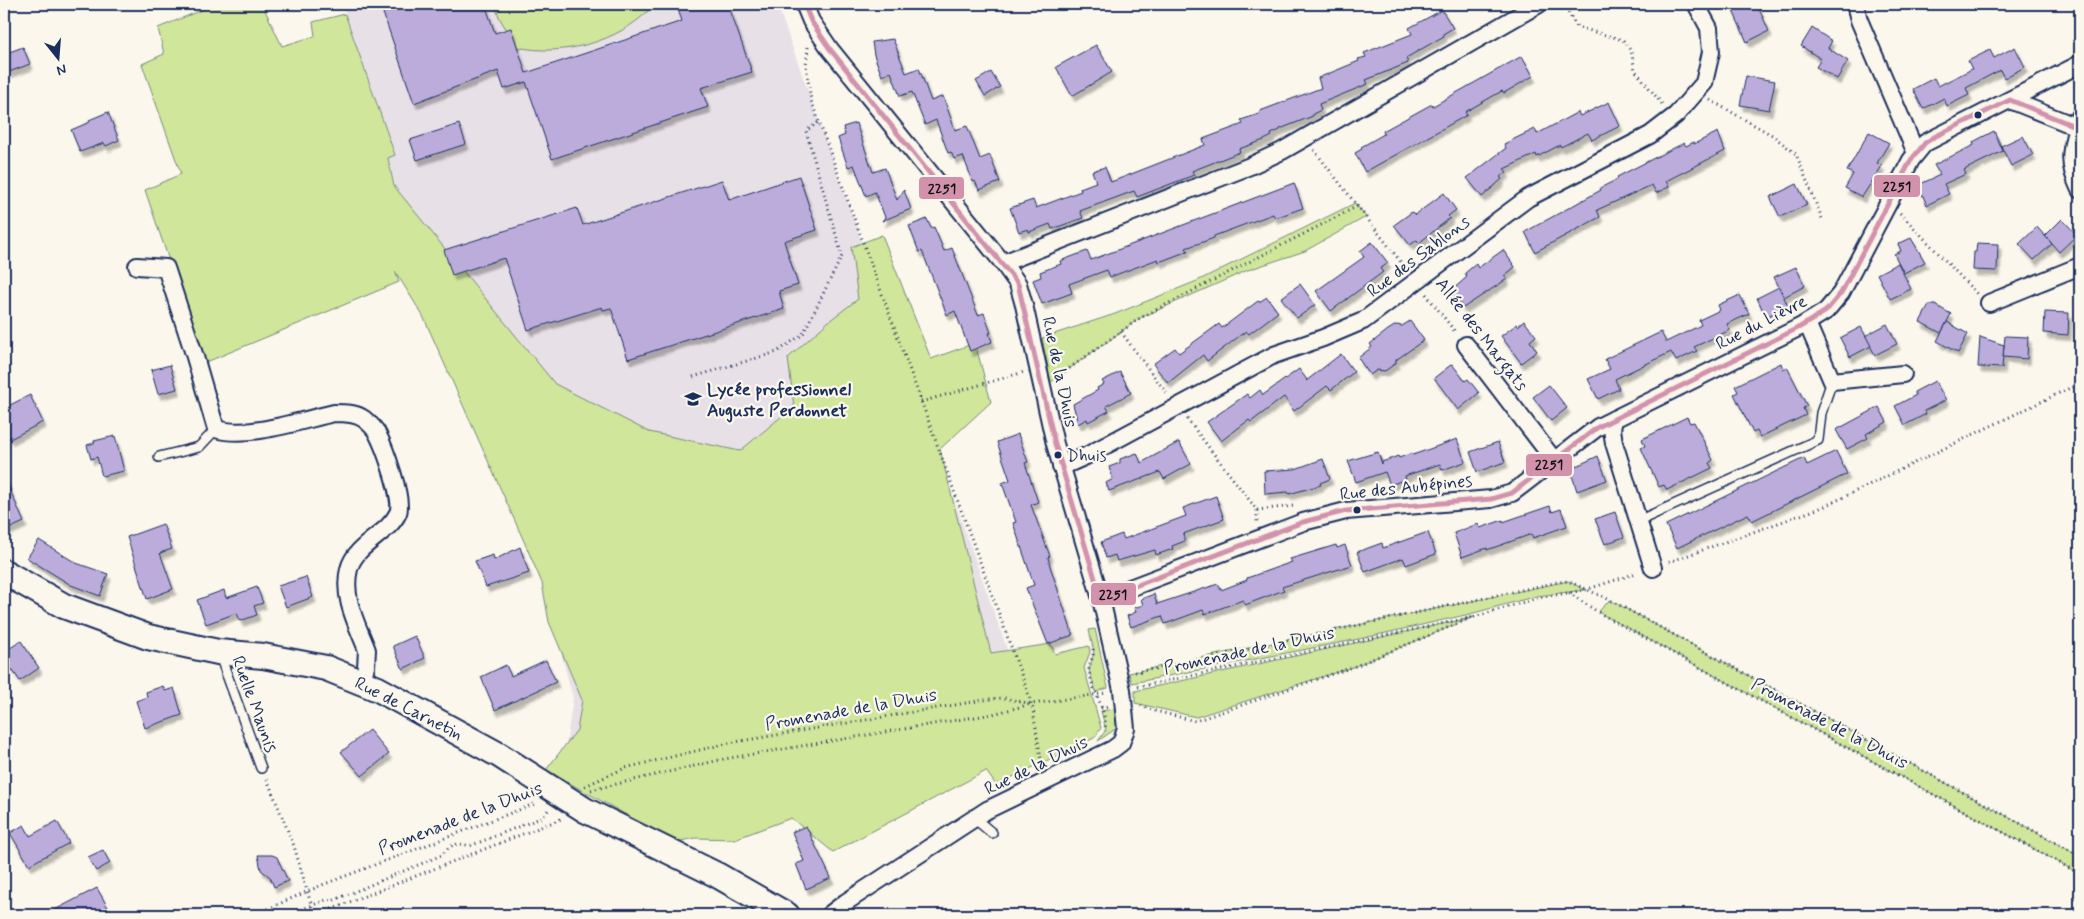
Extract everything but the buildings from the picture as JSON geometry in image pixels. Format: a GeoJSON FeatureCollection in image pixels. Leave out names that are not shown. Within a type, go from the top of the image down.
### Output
{"type":"FeatureCollection","features":[{"type":"Feature","properties":{"kind":"street","name":"Rue de la Dhuis"},"geometry":{"type":"LineString","coordinates":[[804,4],[811,22],[830,49],[1018,284],[1061,467],[1101,599],[1122,697],[1126,729],[1121,743],[1108,752],[1015,796],[974,818],[846,902],[830,915]]}},
{"type":"Feature","properties":{"kind":"street"},"geometry":{"type":"LineString","coordinates":[[1003,263],[1250,166],[1305,138],[1539,4]]}},
{"type":"Feature","properties":{"kind":"street","name":"Rue des Sablons"},"geometry":{"type":"LineString","coordinates":[[1061,467],[1086,456],[1274,355],[1323,338],[1363,321],[1528,198],[1650,135],[1676,115],[1704,82],[1711,52],[1709,28],[1696,4]]}},
{"type":"Feature","properties":{"kind":"street"},"geometry":{"type":"LineString","coordinates":[[1855,4],[1859,20],[1916,152]]}},
{"type":"Feature","properties":{"kind":"street","name":"Rue du Lièvre"},"geometry":{"type":"LineString","coordinates":[[1614,419],[1826,312],[1841,293],[1916,152],[1925,143],[2080,64]]}},
{"type":"Feature","properties":{"kind":"street"},"geometry":{"type":"LineString","coordinates":[[2010,100],[2079,122],[2072,148],[2071,161],[2072,174],[2080,190]]}},
{"type":"Feature","properties":{"kind":"street"},"geometry":{"type":"LineString","coordinates":[[136,266],[166,268],[216,430],[234,433],[252,431],[334,413],[347,413],[362,417],[376,430],[388,461],[400,510],[391,525],[364,545],[350,567],[346,586],[348,597],[367,650],[368,658],[361,682]]}},
{"type":"Feature","properties":{"kind":"street"},"geometry":{"type":"LineString","coordinates":[[1989,303],[2080,266]]}},
{"type":"Feature","properties":{"kind":"street"},"geometry":{"type":"LineString","coordinates":[[1807,323],[1832,382],[1903,374]]}},
{"type":"Feature","properties":{"kind":"street","name":"Allée des Margats"},"geometry":{"type":"LineString","coordinates":[[1466,345],[1554,460]]}},
{"type":"Feature","properties":{"kind":"street"},"geometry":{"type":"LineString","coordinates":[[1614,419],[1612,428],[1614,442],[1653,568]]}},
{"type":"Feature","properties":{"kind":"street","name":"Rue des Aubépines"},"geometry":{"type":"LineString","coordinates":[[1101,599],[1303,522],[1346,511],[1491,499],[1512,493],[1598,426],[1614,419]]}},
{"type":"Feature","properties":{"kind":"street","name":"Rue de Carnetin"},"geometry":{"type":"LineString","coordinates":[[4,572],[74,609],[148,637],[218,652],[263,656],[326,668],[378,689],[499,755],[586,810],[717,875],[787,915]]}},
{"type":"Feature","properties":{"kind":"lane"},"geometry":{"type":"LineString","coordinates":[[1638,521],[1818,440],[1822,414],[1832,382]]}},
{"type":"Feature","properties":{"kind":"lane"},"geometry":{"type":"LineString","coordinates":[[159,457],[199,447],[216,430]]}},
{"type":"Feature","properties":{"kind":"lane","name":"Ruelle Maunis"},"geometry":{"type":"LineString","coordinates":[[218,652],[261,768]]}},
{"type":"Feature","properties":{"kind":"lane"},"geometry":{"type":"LineString","coordinates":[[974,818],[992,833]]}},
{"type":"Feature","properties":{"kind":"path"},"geometry":{"type":"LineString","coordinates":[[1563,4],[1577,27],[1623,40],[1631,51],[1635,70],[1667,110],[1676,115]]}},
{"type":"Feature","properties":{"kind":"path"},"geometry":{"type":"LineString","coordinates":[[811,22],[806,65],[811,100],[818,122],[1032,704],[1042,767],[1050,763]]}},
{"type":"Feature","properties":{"kind":"path"},"geometry":{"type":"LineString","coordinates":[[1696,93],[1772,135],[1796,154],[1822,221]]}},
{"type":"Feature","properties":{"kind":"path"},"geometry":{"type":"LineString","coordinates":[[693,378],[777,352],[803,334],[842,256],[806,131],[818,122]]}},
{"type":"Feature","properties":{"kind":"path","name":"Allée des Margats"},"geometry":{"type":"LineString","coordinates":[[1305,138],[1466,345]]}},
{"type":"Feature","properties":{"kind":"path"},"geometry":{"type":"LineString","coordinates":[[1889,201],[1973,290],[1989,303]]}},
{"type":"Feature","properties":{"kind":"path"},"geometry":{"type":"LineString","coordinates":[[1043,389],[1140,318],[1358,206]]}},
{"type":"Feature","properties":{"kind":"path"},"geometry":{"type":"LineString","coordinates":[[1121,332],[1177,408],[1257,510],[1258,540]]}},
{"type":"Feature","properties":{"kind":"path"},"geometry":{"type":"LineString","coordinates":[[921,402],[1039,367]]}},
{"type":"Feature","properties":{"kind":"path"},"geometry":{"type":"LineString","coordinates":[[1101,708],[1122,697],[1148,709],[1195,721],[1352,667],[1474,617],[1538,598],[1585,590],[1653,568],[1823,507],[2080,383]]}},
{"type":"Feature","properties":{"kind":"path","name":"Promenade de la Dhuis"},"geometry":{"type":"LineString","coordinates":[[1122,697],[1130,673],[1171,666],[1568,581],[1610,600],[2080,856]]}},
{"type":"Feature","properties":{"kind":"path","name":"Promenade de la Dhuis"},"geometry":{"type":"LineString","coordinates":[[1569,593],[1601,614],[2080,874]]}},
{"type":"Feature","properties":{"kind":"path","name":"Promenade de la Dhuis"},"geometry":{"type":"LineString","coordinates":[[254,915],[308,891],[504,814],[560,795],[625,768],[729,743],[990,699],[1004,698],[1032,704],[1097,694],[1122,697],[1474,617]]}},
{"type":"Feature","properties":{"kind":"path"},"geometry":{"type":"LineString","coordinates":[[1092,645],[1094,652],[1089,670],[1106,730],[1102,736]]}},
{"type":"Feature","properties":{"kind":"path"},"geometry":{"type":"LineString","coordinates":[[287,915],[326,900],[332,901],[442,855],[450,845],[458,843],[470,846],[543,817],[560,795],[628,783],[724,759],[993,714],[1032,704]]}},
{"type":"Feature","properties":{"kind":"path"},"geometry":{"type":"LineString","coordinates":[[261,768],[294,846],[316,915]]}},
{"type":"Feature","properties":{"kind":"path"},"geometry":{"type":"LineString","coordinates":[[314,911],[319,914],[325,912],[463,856],[586,810]]}},
{"type":"Feature","properties":{"kind":"shaded area","name":"Lycée professionnel Auguste Perdonnet"},"geometry":{"type":"Polygon","coordinates":[[[342,4],[777,4],[1021,688],[649,752],[560,786],[573,698],[532,544],[405,253],[395,186],[388,157],[395,154],[342,4]]]}},
{"type":"Feature","properties":{"kind":"green space"},"geometry":{"type":"Polygon","coordinates":[[[216,4],[262,4],[282,46],[315,36],[313,22],[345,14],[395,155],[388,158],[394,186],[555,384],[649,432],[740,451],[794,406],[788,358],[829,321],[858,299],[851,247],[882,235],[931,359],[975,343],[991,402],[940,449],[991,653],[1051,644],[1055,654],[1089,646],[1090,652],[1084,668],[1101,728],[1094,738],[996,785],[986,771],[833,852],[791,818],[735,839],[696,838],[675,842],[546,770],[577,730],[582,700],[549,622],[542,583],[523,539],[423,316],[395,271],[399,282],[204,363],[145,190],[181,174],[142,64],[164,54],[158,28],[216,4]]]}},
{"type":"Feature","properties":{"kind":"green space"},"geometry":{"type":"Polygon","coordinates":[[[494,4],[650,4],[651,8],[623,30],[606,38],[571,48],[534,50],[517,47],[500,19],[494,4]]]}},
{"type":"Feature","properties":{"kind":"green space"},"geometry":{"type":"Polygon","coordinates":[[[1355,203],[1366,217],[1305,251],[1248,270],[1140,318],[1051,382],[1042,338],[1115,314],[1197,281],[1355,203]]]}},
{"type":"Feature","properties":{"kind":"green space"},"geometry":{"type":"Polygon","coordinates":[[[1568,581],[1585,590],[1537,596],[1470,614],[1359,639],[1132,683],[1129,673],[1568,581]]]}},
{"type":"Feature","properties":{"kind":"green space"},"geometry":{"type":"Polygon","coordinates":[[[1610,600],[2080,856],[2080,874],[1598,612],[1610,600]]]}},
{"type":"Feature","properties":{"kind":"green space"},"geometry":{"type":"Polygon","coordinates":[[[1474,617],[1353,667],[1196,717],[1135,703],[1135,691],[1474,617]]]}},
{"type":"Feature","properties":{"kind":"green space"},"geometry":{"type":"Polygon","coordinates":[[[1095,629],[1108,688],[1096,692],[1089,670],[1094,652],[1089,630],[1095,629]]]}},
{"type":"Feature","properties":{"kind":"green space"},"geometry":{"type":"Polygon","coordinates":[[[1114,709],[1117,728],[1098,741],[1106,730],[1101,711],[1114,709]]]}},
{"type":"Feature","properties":{"kind":"transit line","name":"2251"},"geometry":{"type":"LineString","coordinates":[[804,4],[811,21],[830,49],[1018,284],[1055,444],[1101,599],[1303,522],[1346,511],[1491,499],[1512,493],[1598,427],[1800,327],[1826,311],[1841,293],[1911,160],[1925,143],[1934,137],[2010,100],[2077,127],[2080,116]]}},
{"type":"Feature","properties":{"kind":"place","name":"Lycée professionnel Auguste Perdonnet"},"geometry":{"type":"Point","coordinates":[693,399]}},
{"type":"Feature","properties":{"kind":"place","name":"Dhuis"},"geometry":{"type":"Point","coordinates":[1058,455]}}]}
